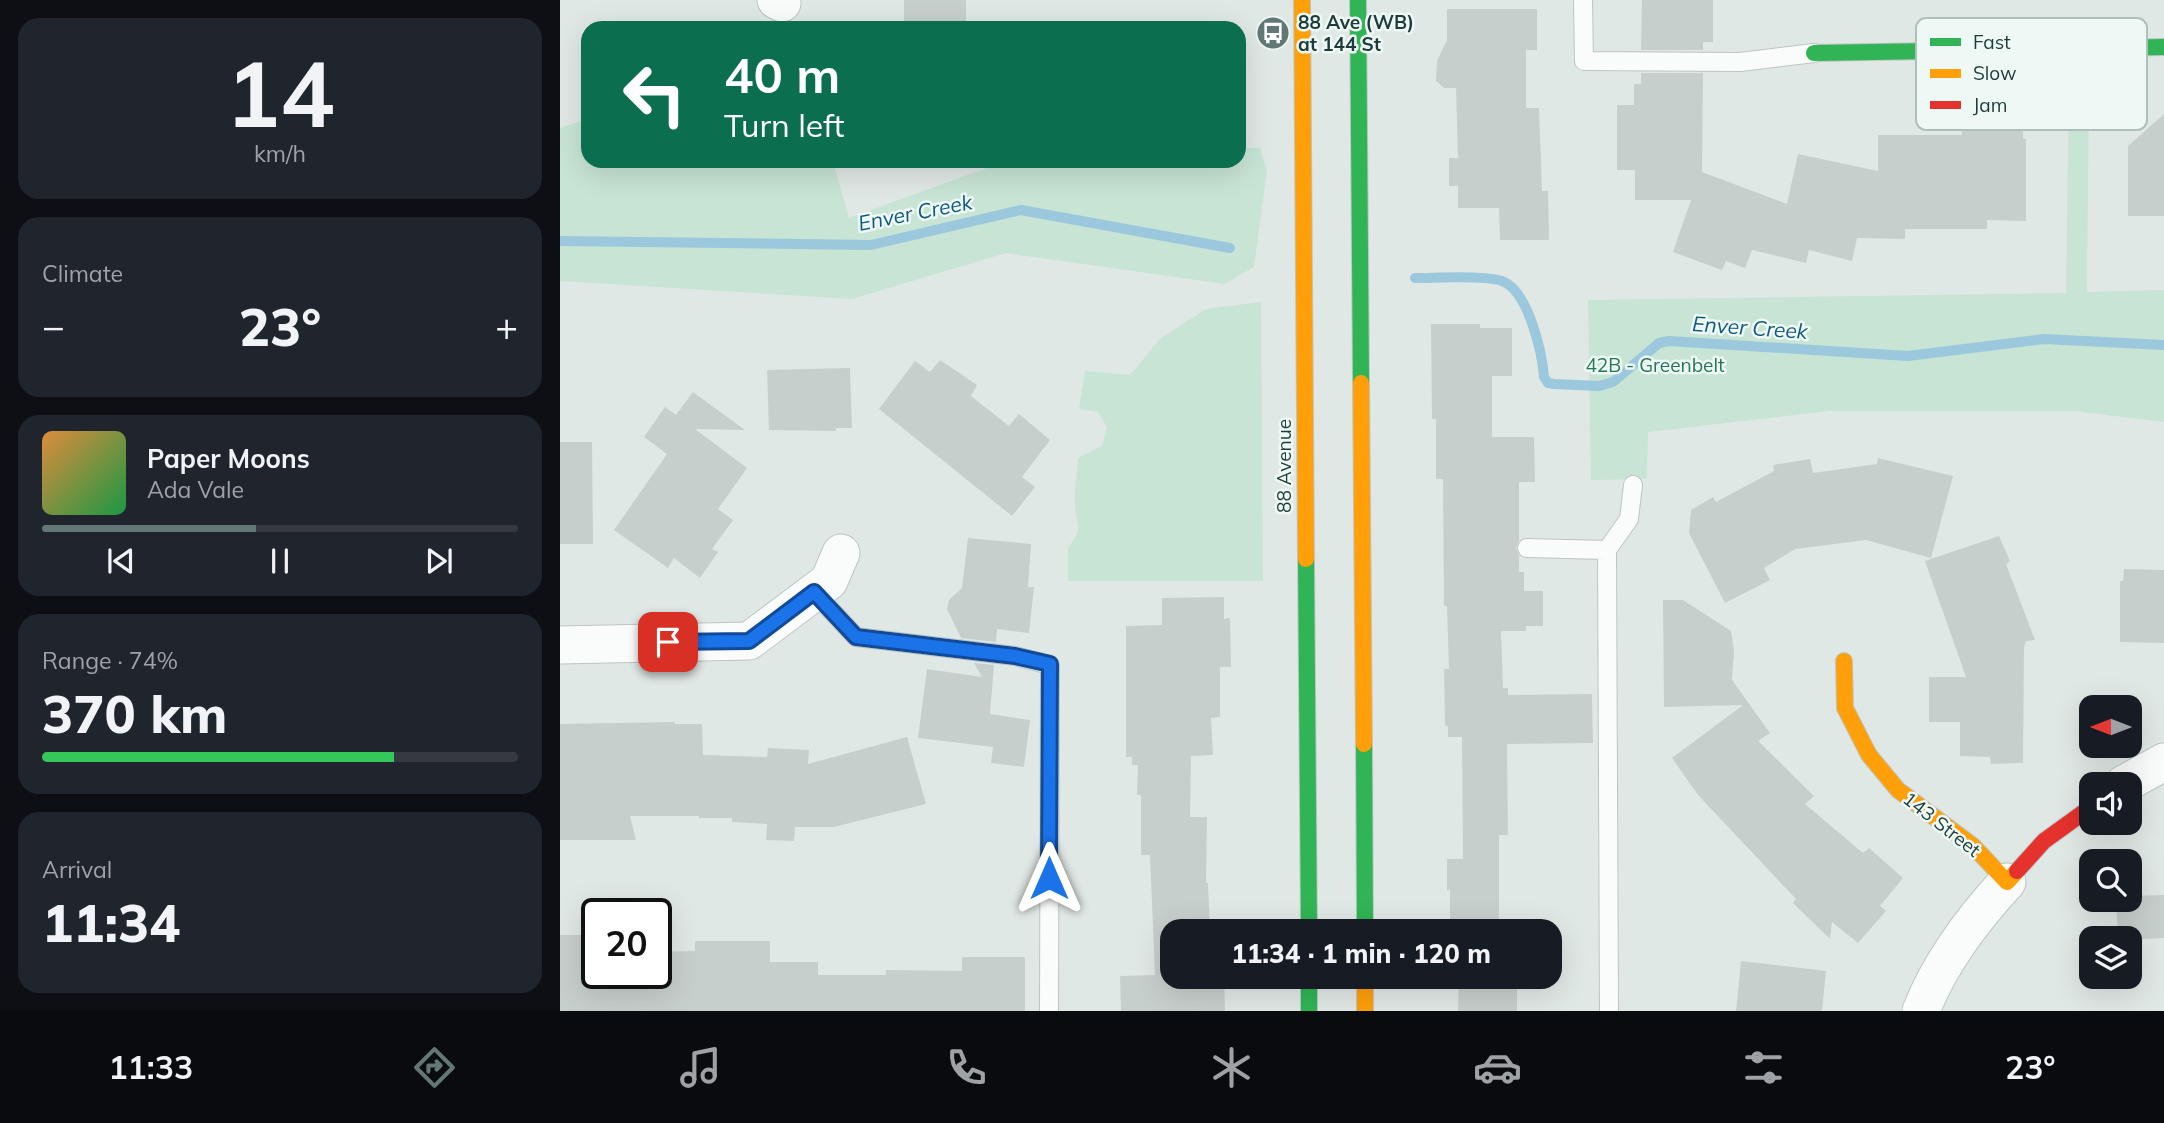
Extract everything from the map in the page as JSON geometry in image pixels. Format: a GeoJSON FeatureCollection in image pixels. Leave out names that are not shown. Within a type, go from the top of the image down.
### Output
{"type":"FeatureCollection","features":[{"type":"Feature","properties":{"kind":"main road","name":"88 Avenue"},"geometry":{"type":"LineString","coordinates":[[1302,0],[1308,919]]}},
{"type":"Feature","properties":{"kind":"main road"},"geometry":{"type":"LineString","coordinates":[[1358,0],[1365,919]]}},
{"type":"Feature","properties":{"kind":"main road"},"geometry":{"type":"LineString","coordinates":[[1814,53],[1916,51]]}},
{"type":"Feature","properties":{"kind":"main road","name":"143 Street"},"geometry":{"type":"LineString","coordinates":[[1844,661],[1845,708],[1868,755],[1898,790],[1973,846],[2007,882]]}},
{"type":"Feature","properties":{"kind":"main road"},"geometry":{"type":"LineString","coordinates":[[2007,882],[2044,841],[2079,816]]}},
{"type":"Feature","properties":{"kind":"main road"},"geometry":{"type":"LineString","coordinates":[[1309,989],[1309,1011]]}},
{"type":"Feature","properties":{"kind":"main road"},"geometry":{"type":"LineString","coordinates":[[1365,989],[1365,1011]]}},
{"type":"Feature","properties":{"kind":"street"},"geometry":{"type":"LineString","coordinates":[[560,645],[749,641],[829,581],[841,553]]}},
{"type":"Feature","properties":{"kind":"street"},"geometry":{"type":"LineString","coordinates":[[2142,774],[2164,762]]}},
{"type":"Feature","properties":{"kind":"street"},"geometry":{"type":"LineString","coordinates":[[1921,1011],[1939,972],[1978,914],[2007,882]]}},
{"type":"Feature","properties":{"kind":"lane"},"geometry":{"type":"LineString","coordinates":[[1584,0],[1584,61],[1740,62],[1814,53]]}},
{"type":"Feature","properties":{"kind":"lane"},"geometry":{"type":"LineString","coordinates":[[1609,1011],[1607,550],[1629,519],[1633,485]]}},
{"type":"Feature","properties":{"kind":"lane"},"geometry":{"type":"LineString","coordinates":[[1527,548],[1607,550]]}},
{"type":"Feature","properties":{"kind":"lane"},"geometry":{"type":"LineString","coordinates":[[814,592],[856,637],[1015,656],[1050,664],[1049,1011]]}},
{"type":"Feature","properties":{"kind":"green space"},"geometry":{"type":"Polygon","coordinates":[[[581,121],[581,168],[835,168],[849,218],[987,168],[1246,168],[1246,148],[1260,148],[1267,171],[1254,267],[1225,284],[1006,253],[852,299],[560,281],[560,128],[581,121]]]}},
{"type":"Feature","properties":{"kind":"green space","name":"42B - Greenbelt"},"geometry":{"type":"Polygon","coordinates":[[[2068,130],[2089,130],[2087,292],[2164,290],[2164,422],[2074,411],[1830,411],[1648,432],[1647,479],[1591,480],[1588,300],[2066,293],[2068,130]]]}},
{"type":"Feature","properties":{"kind":"green space"},"geometry":{"type":"Polygon","coordinates":[[[1261,302],[1263,581],[1068,581],[1068,547],[1078,530],[1075,498],[1078,458],[1102,446],[1107,427],[1098,412],[1079,409],[1085,371],[1130,375],[1161,338],[1206,309],[1261,302]]]}},
{"type":"Feature","properties":{"kind":"building"},"geometry":{"type":"Polygon","coordinates":[[[904,0],[966,0],[966,21],[904,21],[904,0]]]}},
{"type":"Feature","properties":{"kind":"building"},"geometry":{"type":"Polygon","coordinates":[[[1642,0],[1713,0],[1713,42],[1703,42],[1703,50],[1641,50],[1642,0]]]}},
{"type":"Feature","properties":{"kind":"building"},"geometry":{"type":"Polygon","coordinates":[[[1447,9],[1537,9],[1537,50],[1526,50],[1526,108],[1539,108],[1542,191],[1548,191],[1549,240],[1500,240],[1499,208],[1458,208],[1458,186],[1449,186],[1449,158],[1458,158],[1456,88],[1444,88],[1436,81],[1437,61],[1447,40],[1447,9]]]}},
{"type":"Feature","properties":{"kind":"building"},"geometry":{"type":"Polygon","coordinates":[[[1641,73],[1703,73],[1702,172],[1787,204],[1798,154],[1878,171],[1878,135],[1962,135],[1962,130],[2023,130],[2023,139],[2026,139],[2026,221],[1987,220],[1987,229],[1905,229],[1905,239],[1857,238],[1852,261],[1809,250],[1806,263],[1752,250],[1745,268],[1726,261],[1722,270],[1673,252],[1691,200],[1635,200],[1635,170],[1617,170],[1617,105],[1634,105],[1634,84],[1641,84],[1641,73]]]}},
{"type":"Feature","properties":{"kind":"building"},"geometry":{"type":"Polygon","coordinates":[[[2164,114],[2164,216],[2128,216],[2128,146],[2164,114]]]}},
{"type":"Feature","properties":{"kind":"building"},"geometry":{"type":"Polygon","coordinates":[[[1431,324],[1480,324],[1480,328],[1512,328],[1512,376],[1492,376],[1492,437],[1534,437],[1535,482],[1519,482],[1519,540],[1516,548],[1519,572],[1524,572],[1524,591],[1543,591],[1543,626],[1526,626],[1526,631],[1501,631],[1503,688],[1508,688],[1508,695],[1592,694],[1593,743],[1507,744],[1508,835],[1499,835],[1499,919],[1450,919],[1447,859],[1463,859],[1462,737],[1448,737],[1448,726],[1445,726],[1444,669],[1449,669],[1447,606],[1444,606],[1443,479],[1436,479],[1436,419],[1432,419],[1431,324]]]}},
{"type":"Feature","properties":{"kind":"building"},"geometry":{"type":"Polygon","coordinates":[[[940,360],[977,385],[971,396],[1009,426],[1019,414],[1050,440],[1022,477],[1035,487],[1012,516],[879,409],[915,361],[930,372],[940,360]]]}},
{"type":"Feature","properties":{"kind":"building"},"geometry":{"type":"Polygon","coordinates":[[[850,368],[852,428],[836,428],[836,431],[769,430],[767,370],[850,368]]]}},
{"type":"Feature","properties":{"kind":"building"},"geometry":{"type":"Polygon","coordinates":[[[693,392],[745,430],[695,429],[747,468],[718,509],[733,520],[712,549],[718,552],[700,578],[674,558],[668,568],[614,530],[667,454],[644,437],[665,407],[676,415],[693,392]]]}},
{"type":"Feature","properties":{"kind":"building"},"geometry":{"type":"Polygon","coordinates":[[[560,442],[592,442],[593,544],[560,544],[560,442]]]}},
{"type":"Feature","properties":{"kind":"building"},"geometry":{"type":"Polygon","coordinates":[[[1878,458],[1953,476],[1931,558],[1866,540],[1795,549],[1764,568],[1770,580],[1725,603],[1689,533],[1691,510],[1713,497],[1716,502],[1774,471],[1773,465],[1810,459],[1813,473],[1877,464],[1878,458]]]}},
{"type":"Feature","properties":{"kind":"building"},"geometry":{"type":"Polygon","coordinates":[[[1999,536],[2010,561],[2006,564],[2035,640],[2026,641],[2024,647],[2023,763],[1991,764],[1990,757],[1960,756],[1960,722],[1929,722],[1929,677],[1966,677],[1925,561],[1999,536]]]}},
{"type":"Feature","properties":{"kind":"building"},"geometry":{"type":"Polygon","coordinates":[[[968,538],[1031,544],[1028,587],[1034,587],[1029,633],[997,629],[996,642],[961,638],[947,609],[949,600],[962,588],[968,538]]]}},
{"type":"Feature","properties":{"kind":"building"},"geometry":{"type":"Polygon","coordinates":[[[2124,569],[2164,570],[2164,643],[2120,642],[2120,581],[2123,581],[2124,569]]]}},
{"type":"Feature","properties":{"kind":"building"},"geometry":{"type":"Polygon","coordinates":[[[1224,597],[1224,619],[1230,618],[1231,667],[1220,667],[1220,717],[1211,718],[1213,755],[1191,756],[1190,817],[1207,817],[1206,883],[1210,919],[1160,919],[1160,989],[1224,989],[1225,1011],[1121,1011],[1120,976],[1155,975],[1150,855],[1141,855],[1138,765],[1132,765],[1132,757],[1126,757],[1126,626],[1162,625],[1162,598],[1224,597]]]}},
{"type":"Feature","properties":{"kind":"building"},"geometry":{"type":"Polygon","coordinates":[[[1663,600],[1683,600],[1731,631],[1734,651],[1732,680],[1770,733],[1758,741],[1814,796],[1805,804],[1863,853],[1869,848],[1903,878],[1880,906],[1886,911],[1858,943],[1832,922],[1830,939],[1793,903],[1796,899],[1698,795],[1672,758],[1743,705],[1664,707],[1663,600]]]}},
{"type":"Feature","properties":{"kind":"building"},"geometry":{"type":"Polygon","coordinates":[[[974,663],[994,665],[990,714],[1030,720],[1024,767],[991,763],[993,747],[918,738],[927,669],[982,677],[974,663]]]}},
{"type":"Feature","properties":{"kind":"building"},"geometry":{"type":"Polygon","coordinates":[[[560,724],[702,724],[703,755],[767,757],[768,748],[809,750],[808,764],[907,737],[926,804],[834,827],[795,827],[794,841],[766,840],[767,824],[732,822],[732,818],[699,816],[630,816],[636,840],[560,840],[560,724]]]}},
{"type":"Feature","properties":{"kind":"building"},"geometry":{"type":"Polygon","coordinates":[[[2164,895],[2164,938],[2142,939],[2142,926],[2117,926],[2117,912],[2142,912],[2142,896],[2164,895]]]}},
{"type":"Feature","properties":{"kind":"building"},"geometry":{"type":"Polygon","coordinates":[[[560,935],[581,935],[581,989],[672,989],[672,952],[695,951],[695,941],[770,941],[770,962],[818,962],[818,975],[886,975],[886,970],[962,971],[962,957],[1025,957],[1025,1011],[560,1011],[560,935]]]}},
{"type":"Feature","properties":{"kind":"building"},"geometry":{"type":"Polygon","coordinates":[[[1741,961],[1826,971],[1822,1011],[1736,1011],[1741,961]]]}},
{"type":"Feature","properties":{"kind":"building"},"geometry":{"type":"Polygon","coordinates":[[[1459,989],[1517,989],[1517,1011],[1458,1011],[1459,989]]]}},
{"type":"Feature","properties":{"kind":"waterway","name":"Enver Creek"},"geometry":{"type":"LineString","coordinates":[[560,241],[871,245],[1021,210],[1230,248]]}},
{"type":"Feature","properties":{"kind":"waterway","name":"Enver Creek"},"geometry":{"type":"LineString","coordinates":[[1415,278],[1484,278],[1502,281],[1511,287],[1519,296],[1532,323],[1544,377],[1548,383],[1554,384],[1599,386],[1613,382],[1659,343],[1669,341],[1908,356],[2044,339],[2164,345]]}},
{"type":"Feature","properties":{"kind":"traffic: fast"},"geometry":{"type":"LineString","coordinates":[[1358,0],[1361,383]]}},
{"type":"Feature","properties":{"kind":"traffic: fast"},"geometry":{"type":"LineString","coordinates":[[2147,47],[2164,47]]}},
{"type":"Feature","properties":{"kind":"traffic: fast"},"geometry":{"type":"LineString","coordinates":[[1814,53],[1916,51]]}},
{"type":"Feature","properties":{"kind":"traffic: fast"},"geometry":{"type":"LineString","coordinates":[[1306,559],[1309,919]]}},
{"type":"Feature","properties":{"kind":"traffic: fast"},"geometry":{"type":"LineString","coordinates":[[1364,744],[1365,919]]}},
{"type":"Feature","properties":{"kind":"traffic: fast"},"geometry":{"type":"LineString","coordinates":[[1309,989],[1309,1011]]}},
{"type":"Feature","properties":{"kind":"traffic: slow"},"geometry":{"type":"LineString","coordinates":[[1302,0],[1306,559]]}},
{"type":"Feature","properties":{"kind":"traffic: slow"},"geometry":{"type":"LineString","coordinates":[[1361,383],[1364,744]]}},
{"type":"Feature","properties":{"kind":"traffic: slow"},"geometry":{"type":"LineString","coordinates":[[1844,661],[1845,708],[1869,755],[1898,790],[1973,846],[2007,882],[2017,871]]}},
{"type":"Feature","properties":{"kind":"traffic: slow"},"geometry":{"type":"LineString","coordinates":[[1365,989],[1365,1011]]}},
{"type":"Feature","properties":{"kind":"traffic: jam"},"geometry":{"type":"LineString","coordinates":[[2017,871],[2044,841],[2079,816]]}},
{"type":"Feature","properties":{"kind":"place","name":"88 Ave (WB) at 144 St"},"geometry":{"type":"Point","coordinates":[1273,33]}},
{"type":"Feature","properties":{"kind":"route"},"geometry":{"type":"LineString","coordinates":[[668,642],[749,641],[814,592],[856,637],[1015,656],[1050,664],[1049,878]]}}]}
